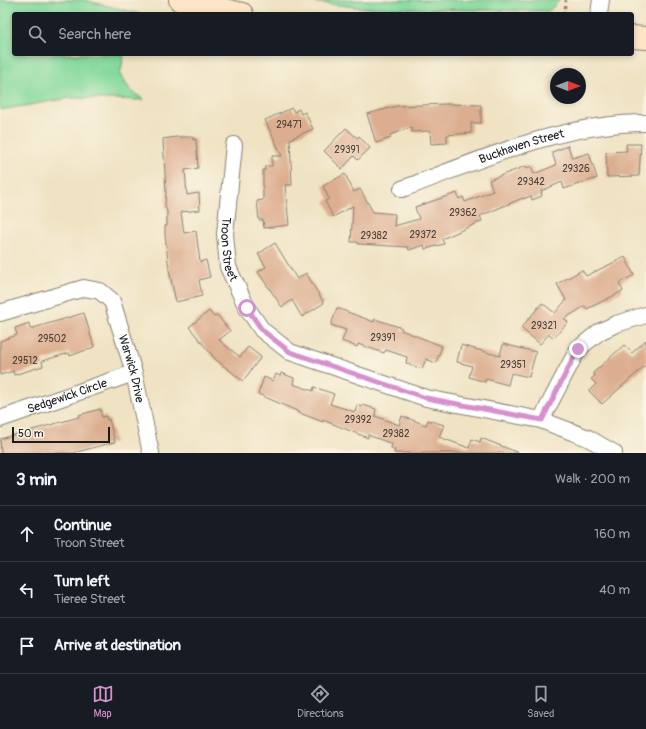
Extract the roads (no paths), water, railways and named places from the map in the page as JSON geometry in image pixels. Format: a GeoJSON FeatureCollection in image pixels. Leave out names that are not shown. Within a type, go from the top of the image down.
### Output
{"type":"FeatureCollection","features":[{"type":"Feature","properties":{"kind":"main road"},"geometry":{"type":"LineString","coordinates":[[180,0],[233,12]]}},
{"type":"Feature","properties":{"kind":"main road"},"geometry":{"type":"LineString","coordinates":[[634,38],[646,38]]}},
{"type":"Feature","properties":{"kind":"street"},"geometry":{"type":"LineString","coordinates":[[599,12],[601,0]]}},
{"type":"Feature","properties":{"kind":"street","name":"Buckhaven Street"},"geometry":{"type":"LineString","coordinates":[[402,189],[528,142],[561,133],[600,127],[646,123]]}},
{"type":"Feature","properties":{"kind":"street","name":"Troon Street"},"geometry":{"type":"LineString","coordinates":[[234,145],[225,234],[228,267],[247,308],[262,330],[290,352],[426,398],[542,420],[588,438],[614,453]]}},
{"type":"Feature","properties":{"kind":"street","name":"Warwick Drive"},"geometry":{"type":"LineString","coordinates":[[0,313],[84,288],[100,291],[112,301],[134,373],[151,453]]}},
{"type":"Feature","properties":{"kind":"street"},"geometry":{"type":"LineString","coordinates":[[542,420],[578,349],[599,332],[616,324],[646,315]]}},
{"type":"Feature","properties":{"kind":"street","name":"Sedgewick Circle"},"geometry":{"type":"LineString","coordinates":[[0,419],[134,373]]}}]}
